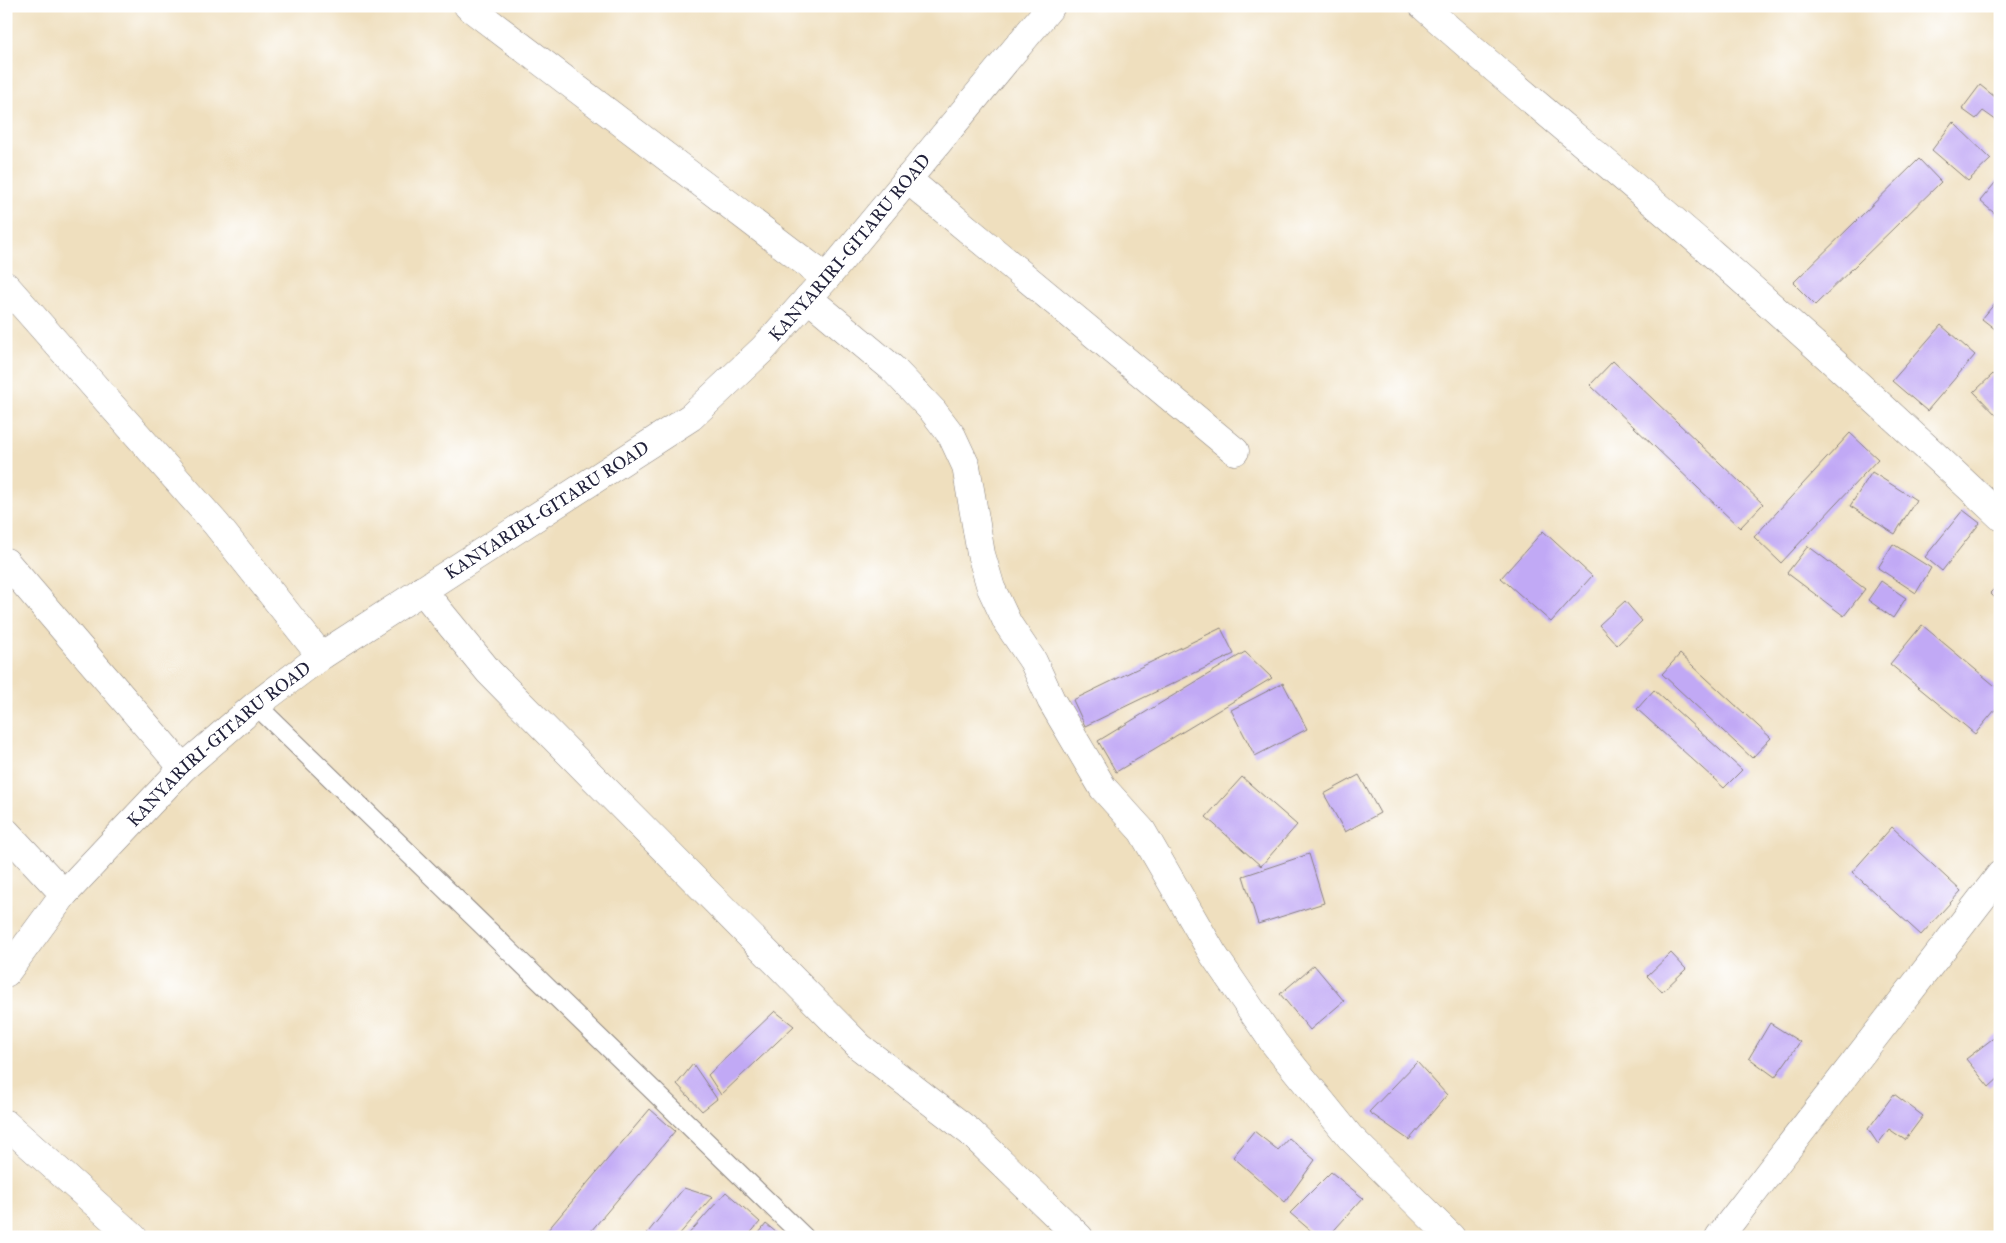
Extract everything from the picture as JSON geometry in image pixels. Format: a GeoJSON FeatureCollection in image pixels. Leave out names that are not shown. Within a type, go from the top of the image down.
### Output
{"type":"FeatureCollection","features":[{"type":"Feature","properties":{"kind":"street"},"geometry":{"type":"LineString","coordinates":[[468,6],[826,278]]}},
{"type":"Feature","properties":{"kind":"street","name":"KANYARIRI-GITARU ROAD"},"geometry":{"type":"LineString","coordinates":[[6,973],[64,894],[182,768],[256,705],[321,656],[422,590],[488,550],[691,417],[763,349],[826,278],[1051,6]]}},
{"type":"Feature","properties":{"kind":"street"},"geometry":{"type":"LineString","coordinates":[[1423,6],[1494,70],[1713,255],[1880,403],[2000,516]]}},
{"type":"Feature","properties":{"kind":"street"},"geometry":{"type":"LineString","coordinates":[[907,180],[1235,451]]}},
{"type":"Feature","properties":{"kind":"street"},"geometry":{"type":"LineString","coordinates":[[6,286],[216,524],[321,656]]}},
{"type":"Feature","properties":{"kind":"street"},"geometry":{"type":"LineString","coordinates":[[808,298],[892,368],[933,411],[952,436],[966,466],[981,554],[991,588],[1008,624],[1033,661],[1051,700],[1103,788],[1142,831],[1213,954],[1274,1043],[1350,1137],[1451,1237]]}},
{"type":"Feature","properties":{"kind":"street"},"geometry":{"type":"LineString","coordinates":[[6,562],[182,768]]}},
{"type":"Feature","properties":{"kind":"street"},"geometry":{"type":"LineString","coordinates":[[422,590],[489,672],[860,1047],[970,1132],[1079,1237]]}},
{"type":"Feature","properties":{"kind":"street"},"geometry":{"type":"LineString","coordinates":[[6,832],[64,894]]}},
{"type":"Feature","properties":{"kind":"street"},"geometry":{"type":"LineString","coordinates":[[1718,1237],[2000,875]]}},
{"type":"Feature","properties":{"kind":"street"},"geometry":{"type":"LineString","coordinates":[[6,1124],[133,1237]]}},
{"type":"Feature","properties":{"kind":"lane"},"geometry":{"type":"LineString","coordinates":[[256,705],[804,1237]]}},
{"type":"Feature","properties":{"kind":"building"},"geometry":{"type":"Polygon","coordinates":[[[1980,85],[2000,101],[2000,123],[1983,111],[1976,119],[1962,109],[1980,85]]]}},
{"type":"Feature","properties":{"kind":"building"},"geometry":{"type":"Polygon","coordinates":[[[1953,122],[1991,159],[1968,181],[1932,150],[1953,122]]]}},
{"type":"Feature","properties":{"kind":"building"},"geometry":{"type":"Polygon","coordinates":[[[1919,159],[1941,182],[1815,305],[1793,283],[1919,159]]]}},
{"type":"Feature","properties":{"kind":"building"},"geometry":{"type":"Polygon","coordinates":[[[2000,177],[2000,218],[1980,201],[2000,177]]]}},
{"type":"Feature","properties":{"kind":"building"},"geometry":{"type":"Polygon","coordinates":[[[2000,297],[2000,333],[1982,319],[2000,297]]]}},
{"type":"Feature","properties":{"kind":"building"},"geometry":{"type":"Polygon","coordinates":[[[1941,325],[1975,355],[1927,411],[1892,381],[1941,325]]]}},
{"type":"Feature","properties":{"kind":"building"},"geometry":{"type":"Polygon","coordinates":[[[1613,361],[1763,504],[1740,528],[1590,385],[1613,361]]]}},
{"type":"Feature","properties":{"kind":"building"},"geometry":{"type":"Polygon","coordinates":[[[1993,374],[2000,380],[2000,419],[1974,392],[1993,374]]]}},
{"type":"Feature","properties":{"kind":"building"},"geometry":{"type":"Polygon","coordinates":[[[1850,433],[1878,459],[1781,563],[1754,537],[1850,433]]]}},
{"type":"Feature","properties":{"kind":"building"},"geometry":{"type":"Polygon","coordinates":[[[1872,472],[1916,500],[1895,534],[1850,506],[1872,472]]]}},
{"type":"Feature","properties":{"kind":"building"},"geometry":{"type":"Polygon","coordinates":[[[1963,510],[1980,523],[1942,571],[1925,557],[1963,510]]]}},
{"type":"Feature","properties":{"kind":"building"},"geometry":{"type":"Polygon","coordinates":[[[1543,531],[1592,576],[1551,622],[1501,578],[1543,531]]]}},
{"type":"Feature","properties":{"kind":"building"},"geometry":{"type":"Polygon","coordinates":[[[1893,544],[1931,568],[1916,593],[1878,568],[1893,544]]]}},
{"type":"Feature","properties":{"kind":"building"},"geometry":{"type":"Polygon","coordinates":[[[1808,546],[1865,589],[1844,616],[1787,573],[1808,546]]]}},
{"type":"Feature","properties":{"kind":"building"},"geometry":{"type":"Polygon","coordinates":[[[1881,581],[1906,598],[1893,618],[1868,600],[1881,581]]]}},
{"type":"Feature","properties":{"kind":"building"},"geometry":{"type":"Polygon","coordinates":[[[2000,583],[2000,603],[1990,593],[2000,583]]]}},
{"type":"Feature","properties":{"kind":"building"},"geometry":{"type":"Polygon","coordinates":[[[1625,601],[1642,621],[1617,645],[1599,625],[1625,601]]]}},
{"type":"Feature","properties":{"kind":"building"},"geometry":{"type":"Polygon","coordinates":[[[1922,625],[2000,690],[2000,704],[1975,734],[1890,664],[1922,625]]]}},
{"type":"Feature","properties":{"kind":"building"},"geometry":{"type":"Polygon","coordinates":[[[1221,628],[1234,654],[1085,726],[1073,700],[1221,628]]]}},
{"type":"Feature","properties":{"kind":"building"},"geometry":{"type":"Polygon","coordinates":[[[1245,652],[1272,678],[1116,772],[1098,741],[1245,652]]]}},
{"type":"Feature","properties":{"kind":"building"},"geometry":{"type":"Polygon","coordinates":[[[1680,654],[1771,738],[1752,758],[1662,674],[1680,654]]]}},
{"type":"Feature","properties":{"kind":"building"},"geometry":{"type":"Polygon","coordinates":[[[1283,683],[1307,729],[1255,756],[1231,710],[1283,683]]]}},
{"type":"Feature","properties":{"kind":"building"},"geometry":{"type":"Polygon","coordinates":[[[1654,690],[1742,770],[1724,788],[1637,709],[1654,690]]]}},
{"type":"Feature","properties":{"kind":"building"},"geometry":{"type":"Polygon","coordinates":[[[1359,775],[1380,813],[1345,832],[1324,794],[1359,775]]]}},
{"type":"Feature","properties":{"kind":"building"},"geometry":{"type":"Polygon","coordinates":[[[1242,777],[1297,825],[1261,866],[1206,817],[1242,777]]]}},
{"type":"Feature","properties":{"kind":"building"},"geometry":{"type":"Polygon","coordinates":[[[1892,827],[1961,891],[1921,935],[1852,872],[1892,827]]]}},
{"type":"Feature","properties":{"kind":"building"},"geometry":{"type":"Polygon","coordinates":[[[1309,854],[1324,903],[1258,924],[1243,876],[1309,854]]]}},
{"type":"Feature","properties":{"kind":"building"},"geometry":{"type":"Polygon","coordinates":[[[1671,953],[1686,969],[1662,992],[1647,976],[1671,953]]]}},
{"type":"Feature","properties":{"kind":"building"},"geometry":{"type":"Polygon","coordinates":[[[1314,965],[1344,1001],[1310,1030],[1280,994],[1314,965]]]}},
{"type":"Feature","properties":{"kind":"building"},"geometry":{"type":"Polygon","coordinates":[[[775,1011],[794,1026],[721,1095],[708,1075],[775,1011]]]}},
{"type":"Feature","properties":{"kind":"building"},"geometry":{"type":"Polygon","coordinates":[[[1770,1023],[1800,1042],[1775,1077],[1749,1058],[1770,1023]]]}},
{"type":"Feature","properties":{"kind":"building"},"geometry":{"type":"Polygon","coordinates":[[[2000,1033],[2000,1077],[1989,1087],[1966,1059],[2000,1033]]]}},
{"type":"Feature","properties":{"kind":"building"},"geometry":{"type":"Polygon","coordinates":[[[1417,1062],[1447,1095],[1409,1140],[1369,1112],[1417,1062]]]}},
{"type":"Feature","properties":{"kind":"building"},"geometry":{"type":"Polygon","coordinates":[[[693,1064],[717,1099],[702,1111],[677,1084],[693,1064]]]}},
{"type":"Feature","properties":{"kind":"building"},"geometry":{"type":"Polygon","coordinates":[[[1894,1094],[1923,1116],[1905,1140],[1889,1129],[1878,1144],[1868,1129],[1894,1094]]]}},
{"type":"Feature","properties":{"kind":"building"},"geometry":{"type":"Polygon","coordinates":[[[650,1109],[675,1131],[586,1237],[542,1237],[650,1109]]]}},
{"type":"Feature","properties":{"kind":"building"},"geometry":{"type":"Polygon","coordinates":[[[1254,1131],[1278,1150],[1289,1138],[1315,1160],[1285,1202],[1233,1157],[1254,1131]]]}},
{"type":"Feature","properties":{"kind":"building"},"geometry":{"type":"Polygon","coordinates":[[[1331,1172],[1363,1198],[1328,1237],[1318,1237],[1290,1213],[1331,1172]]]}},
{"type":"Feature","properties":{"kind":"building"},"geometry":{"type":"Polygon","coordinates":[[[684,1188],[712,1197],[677,1237],[644,1237],[684,1188]]]}},
{"type":"Feature","properties":{"kind":"building"},"geometry":{"type":"Polygon","coordinates":[[[726,1192],[760,1222],[747,1237],[686,1237],[726,1192]]]}},
{"type":"Feature","properties":{"kind":"building"},"geometry":{"type":"Polygon","coordinates":[[[766,1224],[782,1237],[756,1237],[766,1224]]]}}]}
